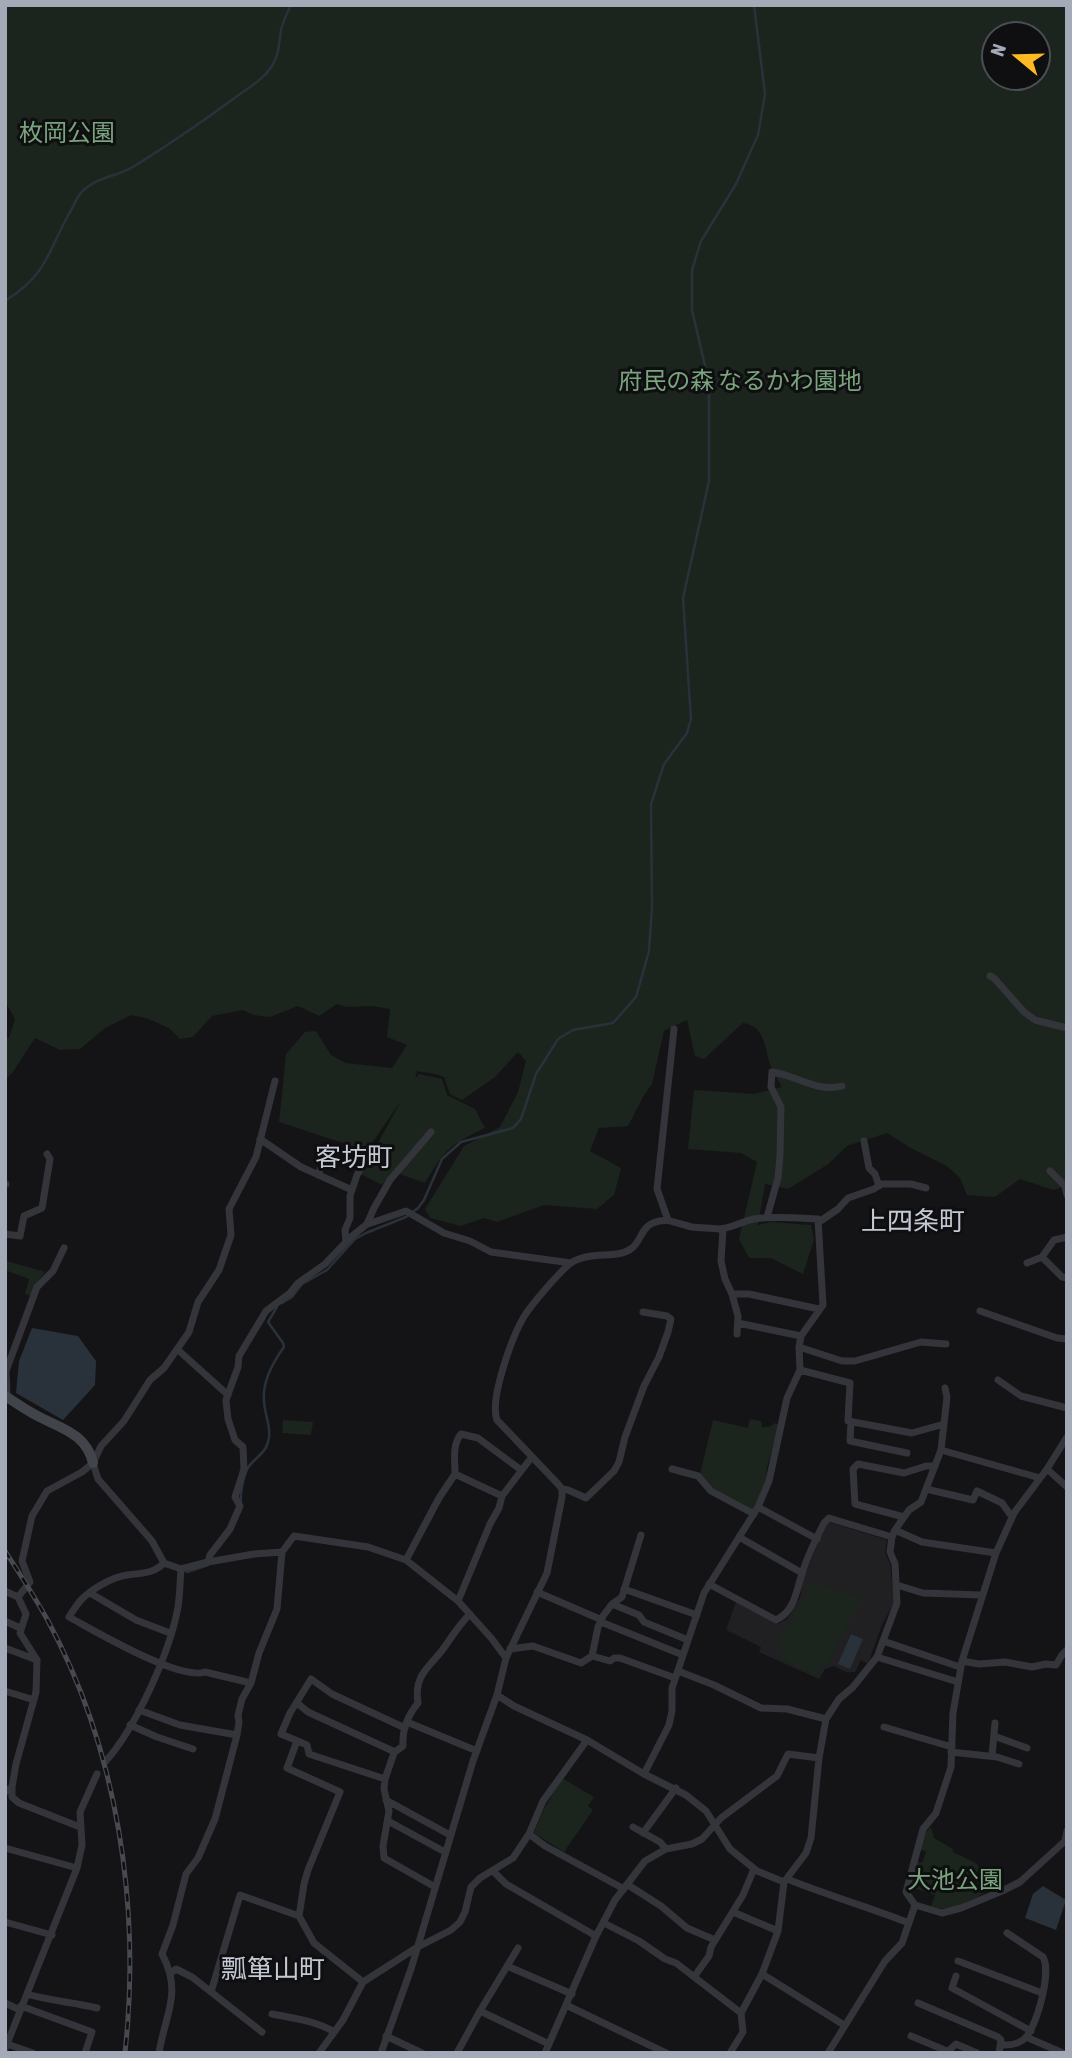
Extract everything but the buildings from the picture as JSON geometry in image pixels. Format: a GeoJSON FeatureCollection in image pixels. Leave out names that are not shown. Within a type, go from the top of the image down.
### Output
{"type":"FeatureCollection","features":[{"type":"Feature","properties":{"kind":"street"},"geometry":{"type":"LineString","coordinates":[[990,976],[1035,1020],[1067,1028]]}},
{"type":"Feature","properties":{"kind":"street"},"geometry":{"type":"LineString","coordinates":[[668,1220],[657,1189],[674,1029]]}},
{"type":"Feature","properties":{"kind":"street"},"geometry":{"type":"LineString","coordinates":[[767,1217],[778,1178],[780,1156],[781,1107],[771,1087],[772,1072],[786,1074],[816,1086],[842,1086]]}},
{"type":"Feature","properties":{"kind":"street"},"geometry":{"type":"LineString","coordinates":[[18,1597],[30,1582],[22,1561],[32,1516],[47,1491],[93,1463],[101,1446],[124,1421],[150,1380],[164,1368],[189,1332],[198,1301],[219,1270],[231,1235],[229,1209],[256,1157],[275,1081]]}},
{"type":"Feature","properties":{"kind":"street"},"geometry":{"type":"LineString","coordinates":[[368,1224],[390,1180],[431,1132]]}},
{"type":"Feature","properties":{"kind":"street"},"geometry":{"type":"LineString","coordinates":[[260,1139],[301,1167],[352,1190]]}},
{"type":"Feature","properties":{"kind":"street"},"geometry":{"type":"LineString","coordinates":[[864,1141],[869,1168],[875,1174],[879,1186]]}},
{"type":"Feature","properties":{"kind":"street"},"geometry":{"type":"LineString","coordinates":[[318,1175],[329,1149]]}},
{"type":"Feature","properties":{"kind":"street"},"geometry":{"type":"LineString","coordinates":[[5,1234],[20,1236],[24,1216],[41,1208],[50,1159],[47,1154]]}},
{"type":"Feature","properties":{"kind":"street"},"geometry":{"type":"LineString","coordinates":[[346,1241],[350,1196],[366,1159]]}},
{"type":"Feature","properties":{"kind":"street"},"geometry":{"type":"LineString","coordinates":[[1050,1171],[1065,1186],[1067,1195]]}},
{"type":"Feature","properties":{"kind":"street"},"geometry":{"type":"LineString","coordinates":[[820,1223],[848,1198],[881,1184],[911,1184],[926,1188]]}},
{"type":"Feature","properties":{"kind":"street"},"geometry":{"type":"LineString","coordinates":[[208,1562],[210,1555],[230,1529],[240,1506],[235,1497],[245,1459],[243,1447],[235,1440],[226,1400],[238,1367],[239,1356],[265,1311],[290,1293],[307,1275],[325,1264],[346,1241],[368,1224],[406,1211],[444,1233],[470,1241],[491,1252],[571,1263]]}},
{"type":"Feature","properties":{"kind":"street"},"geometry":{"type":"LineString","coordinates":[[643,1312],[671,1319],[625,1437],[619,1462],[614,1471],[586,1498],[562,1489],[497,1420],[494,1412],[510,1348],[524,1317],[571,1263],[592,1255],[619,1254],[631,1250],[645,1228],[652,1223],[668,1220],[691,1226],[723,1229],[767,1217],[818,1219],[819,1263],[824,1301],[801,1336],[800,1370],[787,1398],[769,1481],[756,1510],[704,1593],[672,1688],[669,1725],[645,1774]]}},
{"type":"Feature","properties":{"kind":"street"},"geometry":{"type":"LineString","coordinates":[[723,1229],[721,1261],[738,1317],[737,1334]]}},
{"type":"Feature","properties":{"kind":"street"},"geometry":{"type":"LineString","coordinates":[[1027,1263],[1042,1257],[1054,1240],[1067,1237]]}},
{"type":"Feature","properties":{"kind":"street"},"geometry":{"type":"LineString","coordinates":[[64,1248],[60,1261],[37,1287],[6,1371],[6,1397],[36,1416],[73,1433],[90,1451],[98,1479],[152,1541],[164,1563],[181,1569],[254,1554],[282,1552]]}},
{"type":"Feature","properties":{"kind":"street"},"geometry":{"type":"LineString","coordinates":[[1042,1257],[1062,1277],[1067,1278]]}},
{"type":"Feature","properties":{"kind":"street"},"geometry":{"type":"LineString","coordinates":[[732,1294],[749,1294],[819,1309]]}},
{"type":"Feature","properties":{"kind":"street"},"geometry":{"type":"LineString","coordinates":[[980,1311],[1057,1338],[1067,1339]]}},
{"type":"Feature","properties":{"kind":"street"},"geometry":{"type":"LineString","coordinates":[[738,1323],[801,1336]]}},
{"type":"Feature","properties":{"kind":"street"},"geometry":{"type":"LineString","coordinates":[[799,1347],[842,1361],[855,1362],[921,1342],[946,1344]]}},
{"type":"Feature","properties":{"kind":"street"},"geometry":{"type":"LineString","coordinates":[[177,1349],[228,1395]]}},
{"type":"Feature","properties":{"kind":"street"},"geometry":{"type":"LineString","coordinates":[[800,1370],[850,1383],[850,1441],[907,1453]]}},
{"type":"Feature","properties":{"kind":"street"},"geometry":{"type":"LineString","coordinates":[[998,1380],[1021,1396],[1067,1408]]}},
{"type":"Feature","properties":{"kind":"street"},"geometry":{"type":"LineString","coordinates":[[730,2053],[743,2032],[741,2013],[762,1974],[778,1931],[786,1880],[806,1853],[811,1838],[826,1719],[839,1699],[853,1687],[877,1657],[897,1603],[895,1564],[890,1552],[893,1533],[909,1510],[921,1502],[941,1450],[947,1397],[945,1388]]}},
{"type":"Feature","properties":{"kind":"street"},"geometry":{"type":"LineString","coordinates":[[851,1422],[912,1433],[944,1424]]}},
{"type":"Feature","properties":{"kind":"street"},"geometry":{"type":"LineString","coordinates":[[407,1560],[439,1498],[455,1474],[455,1445],[461,1434],[478,1438],[521,1470]]}},
{"type":"Feature","properties":{"kind":"street"},"geometry":{"type":"LineString","coordinates":[[1067,1437],[1012,1517],[996,1553],[961,1664],[953,1713],[951,1767],[936,1813],[923,1829],[906,1892],[915,1905],[942,1913],[961,1908],[1020,1882],[1066,1841],[1067,1831]]}},
{"type":"Feature","properties":{"kind":"street"},"geometry":{"type":"LineString","coordinates":[[941,1450],[1040,1478]]}},
{"type":"Feature","properties":{"kind":"street"},"geometry":{"type":"LineString","coordinates":[[458,1601],[502,1496],[531,1458]]}},
{"type":"Feature","properties":{"kind":"street"},"geometry":{"type":"LineString","coordinates":[[904,1517],[855,1504],[853,1469],[858,1464],[904,1473],[926,1465],[935,1466]]}},
{"type":"Feature","properties":{"kind":"street"},"geometry":{"type":"LineString","coordinates":[[672,1469],[698,1476],[711,1491],[817,1539]]}},
{"type":"Feature","properties":{"kind":"street"},"geometry":{"type":"LineString","coordinates":[[1047,1469],[1067,1487]]}},
{"type":"Feature","properties":{"kind":"street"},"geometry":{"type":"LineString","coordinates":[[455,1474],[502,1496]]}},
{"type":"Feature","properties":{"kind":"street"},"geometry":{"type":"LineString","coordinates":[[381,2053],[411,1969],[477,1751],[498,1695],[506,1658],[547,1573],[562,1489]]}},
{"type":"Feature","properties":{"kind":"street"},"geometry":{"type":"LineString","coordinates":[[926,1489],[973,1500],[977,1491],[1002,1503],[1012,1517]]}},
{"type":"Feature","properties":{"kind":"street"},"geometry":{"type":"LineString","coordinates":[[709,1584],[776,1620],[783,1616],[796,1597],[802,1573],[824,1523],[829,1518],[922,1542],[996,1553]]}},
{"type":"Feature","properties":{"kind":"street"},"geometry":{"type":"LineString","coordinates":[[510,1649],[533,1646],[581,1664],[592,1656],[601,1621],[612,1604],[622,1597],[641,1535]]}},
{"type":"Feature","properties":{"kind":"street"},"geometry":{"type":"LineString","coordinates":[[160,2052],[163,2029],[170,2014],[172,1984],[171,1973],[162,1954],[173,1925],[186,1874],[198,1858],[215,1819],[237,1735],[242,1699],[251,1683],[277,1609],[282,1552],[294,1536],[368,1547],[407,1560],[458,1601],[506,1658]]}},
{"type":"Feature","properties":{"kind":"street"},"geometry":{"type":"LineString","coordinates":[[739,1536],[802,1573]]}},
{"type":"Feature","properties":{"kind":"street"},"geometry":{"type":"LineString","coordinates":[[164,1563],[156,1571],[113,1579],[82,1599],[69,1617],[160,1664],[197,1675],[205,1672],[251,1683]]}},
{"type":"Feature","properties":{"kind":"street"},"geometry":{"type":"LineString","coordinates":[[104,1762],[139,1710],[160,1664],[178,1608],[181,1569]]}},
{"type":"Feature","properties":{"kind":"street"},"geometry":{"type":"LineString","coordinates":[[897,1585],[923,1593],[982,1595]]}},
{"type":"Feature","properties":{"kind":"street"},"geometry":{"type":"LineString","coordinates":[[624,1589],[697,1615]]}},
{"type":"Feature","properties":{"kind":"street"},"geometry":{"type":"LineString","coordinates":[[5,1591],[18,1597],[26,1614],[20,1633],[37,1660],[36,1692],[9,1790],[19,1803],[80,1827]]}},
{"type":"Feature","properties":{"kind":"street"},"geometry":{"type":"LineString","coordinates":[[537,1592],[683,1655]]}},
{"type":"Feature","properties":{"kind":"street"},"geometry":{"type":"LineString","coordinates":[[90,1593],[136,1620],[170,1633]]}},
{"type":"Feature","properties":{"kind":"street"},"geometry":{"type":"LineString","coordinates":[[612,1604],[639,1615],[644,1622],[688,1640]]}},
{"type":"Feature","properties":{"kind":"street"},"geometry":{"type":"LineString","coordinates":[[435,1887],[384,1858],[383,1846],[389,1811],[384,1789],[385,1779],[394,1753],[403,1746],[402,1737],[410,1713],[418,1703],[416,1691],[424,1669],[444,1648],[457,1626],[470,1614]]}},
{"type":"Feature","properties":{"kind":"street"},"geometry":{"type":"LineString","coordinates":[[5,1622],[20,1628]]}},
{"type":"Feature","properties":{"kind":"street"},"geometry":{"type":"LineString","coordinates":[[883,1641],[961,1664],[1005,1662],[1032,1667],[1056,1665],[1067,1650]]}},
{"type":"Feature","properties":{"kind":"street"},"geometry":{"type":"LineString","coordinates":[[5,1648],[37,1660]]}},
{"type":"Feature","properties":{"kind":"street"},"geometry":{"type":"LineString","coordinates":[[592,1656],[610,1661],[620,1658],[714,1685],[761,1708],[787,1709],[826,1719]]}},
{"type":"Feature","properties":{"kind":"street"},"geometry":{"type":"LineString","coordinates":[[877,1657],[958,1682]]}},
{"type":"Feature","properties":{"kind":"street"},"geometry":{"type":"LineString","coordinates":[[385,1779],[309,1754],[307,1745],[281,1734],[290,1713],[311,1679],[332,1694],[477,1751]]}},
{"type":"Feature","properties":{"kind":"street"},"geometry":{"type":"LineString","coordinates":[[5,1691],[34,1700]]}},
{"type":"Feature","properties":{"kind":"street"},"geometry":{"type":"LineString","coordinates":[[498,1695],[514,1706],[587,1740],[687,1795],[706,1811],[730,1849],[754,1869],[909,1923]]}},
{"type":"Feature","properties":{"kind":"street"},"geometry":{"type":"LineString","coordinates":[[297,1703],[308,1712],[394,1753]]}},
{"type":"Feature","properties":{"kind":"street"},"geometry":{"type":"LineString","coordinates":[[139,1710],[180,1725],[237,1735]]}},
{"type":"Feature","properties":{"kind":"street"},"geometry":{"type":"LineString","coordinates":[[992,1756],[995,1723]]}},
{"type":"Feature","properties":{"kind":"street"},"geometry":{"type":"LineString","coordinates":[[130,1725],[193,1749]]}},
{"type":"Feature","properties":{"kind":"street"},"geometry":{"type":"LineString","coordinates":[[884,1727],[951,1750],[992,1756],[1019,1764]]}},
{"type":"Feature","properties":{"kind":"street"},"geometry":{"type":"LineString","coordinates":[[994,1735],[1027,1748]]}},
{"type":"Feature","properties":{"kind":"street"},"geometry":{"type":"LineString","coordinates":[[319,2053],[343,2020],[363,1982],[460,1922],[471,1888],[480,1878],[513,1858],[529,1834],[543,1801],[587,1740]]}},
{"type":"Feature","properties":{"kind":"street"},"geometry":{"type":"LineString","coordinates":[[297,1741],[287,1768],[340,1791],[303,1884],[299,1916],[314,1943],[363,1982]]}},
{"type":"Feature","properties":{"kind":"street"},"geometry":{"type":"LineString","coordinates":[[545,2053],[615,1900],[646,1861],[666,1849],[692,1844],[702,1839],[714,1824],[777,1776],[788,1754],[819,1758]]}},
{"type":"Feature","properties":{"kind":"street"},"geometry":{"type":"LineString","coordinates":[[5,1760],[16,1764]]}},
{"type":"Feature","properties":{"kind":"street"},"geometry":{"type":"LineString","coordinates":[[33,2053],[6,2046],[77,1868],[82,1845],[80,1812],[97,1774]]}},
{"type":"Feature","properties":{"kind":"street"},"geometry":{"type":"LineString","coordinates":[[643,1833],[676,1788]]}},
{"type":"Feature","properties":{"kind":"street"},"geometry":{"type":"LineString","coordinates":[[386,1800],[450,1835]]}},
{"type":"Feature","properties":{"kind":"street"},"geometry":{"type":"LineString","coordinates":[[388,1821],[445,1852]]}},
{"type":"Feature","properties":{"kind":"street"},"geometry":{"type":"LineString","coordinates":[[633,1827],[660,1842],[666,1849]]}},
{"type":"Feature","properties":{"kind":"street"},"geometry":{"type":"LineString","coordinates":[[529,1834],[545,1846],[662,1906],[687,1928],[715,1940]]}},
{"type":"Feature","properties":{"kind":"street"},"geometry":{"type":"LineString","coordinates":[[5,1848],[77,1868]]}},
{"type":"Feature","properties":{"kind":"street"},"geometry":{"type":"LineString","coordinates":[[694,1977],[744,1895],[754,1869]]}},
{"type":"Feature","properties":{"kind":"street"},"geometry":{"type":"LineString","coordinates":[[493,1871],[506,1884],[596,1937]]}},
{"type":"Feature","properties":{"kind":"street"},"geometry":{"type":"LineString","coordinates":[[211,1992],[240,1895],[299,1916]]}},
{"type":"Feature","properties":{"kind":"street"},"geometry":{"type":"LineString","coordinates":[[828,2053],[885,1961],[902,1943],[915,1905]]}},
{"type":"Feature","properties":{"kind":"street"},"geometry":{"type":"LineString","coordinates":[[733,1912],[778,1931]]}},
{"type":"Feature","properties":{"kind":"street"},"geometry":{"type":"LineString","coordinates":[[5,1922],[52,1935]]}},
{"type":"Feature","properties":{"kind":"street"},"geometry":{"type":"LineString","coordinates":[[604,1923],[676,1963],[741,2013]]}},
{"type":"Feature","properties":{"kind":"street"},"geometry":{"type":"LineString","coordinates":[[918,2003],[998,2037],[1001,2040],[1000,2049],[1014,2044],[1028,2034],[1047,1977],[1047,1963],[1043,1957],[1007,1933]]}},
{"type":"Feature","properties":{"kind":"street"},"geometry":{"type":"LineString","coordinates":[[457,2053],[518,1948]]}},
{"type":"Feature","properties":{"kind":"street"},"geometry":{"type":"LineString","coordinates":[[958,1961],[1042,1993]]}},
{"type":"Feature","properties":{"kind":"street"},"geometry":{"type":"LineString","coordinates":[[507,1965],[572,1994]]}},
{"type":"Feature","properties":{"kind":"street"},"geometry":{"type":"LineString","coordinates":[[171,1973],[176,1969],[192,1977],[262,2032]]}},
{"type":"Feature","properties":{"kind":"street"},"geometry":{"type":"LineString","coordinates":[[762,1974],[844,2025]]}},
{"type":"Feature","properties":{"kind":"street"},"geometry":{"type":"LineString","coordinates":[[956,1976],[952,1988],[1063,2053]]}},
{"type":"Feature","properties":{"kind":"street"},"geometry":{"type":"LineString","coordinates":[[26,1994],[97,2008]]}},
{"type":"Feature","properties":{"kind":"street"},"geometry":{"type":"LineString","coordinates":[[5,2003],[92,2032],[85,2053]]}},
{"type":"Feature","properties":{"kind":"street"},"geometry":{"type":"LineString","coordinates":[[566,2005],[666,2053]]}},
{"type":"Feature","properties":{"kind":"street"},"geometry":{"type":"LineString","coordinates":[[480,2011],[549,2043]]}},
{"type":"Feature","properties":{"kind":"street"},"geometry":{"type":"LineString","coordinates":[[272,2014],[325,2026],[334,2032]]}},
{"type":"Feature","properties":{"kind":"street"},"geometry":{"type":"LineString","coordinates":[[386,2036],[422,2053]]}},
{"type":"Feature","properties":{"kind":"street"},"geometry":{"type":"LineString","coordinates":[[911,2036],[946,2052],[956,2044],[977,2053]]}},
{"type":"Feature","properties":{"kind":"shaded area"},"geometry":{"type":"Polygon","coordinates":[[[32,1328],[78,1336],[96,1361],[95,1385],[63,1420],[16,1393],[19,1361],[32,1328]]]}},
{"type":"Feature","properties":{"kind":"shaded area"},"geometry":{"type":"Polygon","coordinates":[[[826,1523],[887,1540],[885,1553],[890,1564],[894,1602],[881,1627],[868,1664],[861,1660],[855,1672],[846,1672],[834,1666],[825,1669],[819,1679],[759,1652],[761,1647],[726,1630],[736,1602],[778,1624],[787,1619],[800,1598],[803,1580],[826,1523]]]}},
{"type":"Feature","properties":{"kind":"shaded area"},"geometry":{"type":"Polygon","coordinates":[[[851,1634],[863,1639],[850,1669],[838,1664],[851,1634]]]}},
{"type":"Feature","properties":{"kind":"shaded area"},"geometry":{"type":"Polygon","coordinates":[[[1043,1886],[1066,1900],[1056,1930],[1025,1918],[1033,1894],[1043,1886]]]}},
{"type":"Feature","properties":{"kind":"green space"},"geometry":{"type":"Polygon","coordinates":[[[5,5],[1067,5],[1067,1186],[1053,1190],[1020,1179],[995,1197],[967,1195],[960,1178],[947,1166],[887,1133],[847,1146],[827,1165],[788,1189],[765,1184],[758,1225],[772,1222],[811,1225],[814,1240],[803,1274],[771,1258],[749,1258],[739,1239],[757,1162],[741,1153],[688,1149],[694,1090],[754,1094],[782,1087],[771,1067],[757,1029],[743,1023],[704,1059],[695,1056],[687,1020],[664,1031],[652,1084],[628,1126],[599,1128],[590,1151],[621,1168],[614,1195],[597,1209],[544,1205],[497,1222],[484,1218],[461,1226],[430,1218],[425,1209],[464,1146],[500,1127],[518,1092],[526,1061],[518,1052],[495,1077],[462,1100],[450,1094],[444,1077],[417,1071],[415,1079],[419,1074],[442,1079],[447,1095],[475,1109],[485,1128],[449,1149],[425,1183],[394,1172],[382,1185],[361,1174],[401,1101],[365,1153],[349,1145],[279,1122],[286,1054],[305,1032],[316,1031],[331,1055],[346,1063],[392,1068],[407,1045],[387,1037],[390,1009],[372,1006],[345,1007],[337,1004],[319,1016],[298,1006],[270,1017],[253,1015],[243,1010],[212,1016],[193,1037],[180,1039],[169,1028],[131,1015],[105,1028],[80,1049],[60,1050],[35,1038],[5,1080],[5,1039],[9,1038],[15,1019],[5,1001],[5,5]]]}},
{"type":"Feature","properties":{"kind":"green space"},"geometry":{"type":"Polygon","coordinates":[[[7,1261],[45,1272],[31,1296],[25,1294],[29,1279],[5,1270],[7,1261]]]}},
{"type":"Feature","properties":{"kind":"green space"},"geometry":{"type":"Polygon","coordinates":[[[750,1419],[761,1421],[762,1427],[775,1423],[779,1425],[766,1480],[753,1511],[711,1489],[700,1474],[713,1420],[748,1428],[750,1419]]]}},
{"type":"Feature","properties":{"kind":"green space"},"geometry":{"type":"Polygon","coordinates":[[[283,1420],[313,1422],[311,1435],[282,1433],[283,1420]]]}},
{"type":"Feature","properties":{"kind":"green space"},"geometry":{"type":"Polygon","coordinates":[[[811,1582],[862,1598],[828,1664],[822,1665],[816,1676],[779,1658],[783,1648],[776,1642],[804,1599],[811,1582]]]}},
{"type":"Feature","properties":{"kind":"green space"},"geometry":{"type":"Polygon","coordinates":[[[562,1778],[594,1797],[588,1806],[593,1810],[564,1852],[534,1833],[562,1778]]]}},
{"type":"Feature","properties":{"kind":"green space","name":"大池公園"},"geometry":{"type":"Polygon","coordinates":[[[931,1827],[934,1838],[1004,1883],[959,1905],[949,1908],[931,1907],[935,1895],[914,1888],[916,1862],[922,1863],[926,1852],[919,1849],[925,1833],[931,1827]]]}},
{"type":"Feature","properties":{"kind":"waterway"},"geometry":{"type":"LineString","coordinates":[[5,301],[39,271],[78,197],[87,188],[147,158],[265,75],[276,58],[282,27],[291,5]]}},
{"type":"Feature","properties":{"kind":"waterway"},"geometry":{"type":"LineString","coordinates":[[282,1303],[292,1297],[302,1284],[327,1270],[355,1239],[406,1217],[418,1208],[442,1159],[461,1142],[513,1128],[521,1119],[536,1074],[558,1039],[573,1030],[613,1023],[636,997],[649,951],[652,907],[651,804],[664,764],[687,733],[691,719],[683,598],[709,481],[709,383],[692,310],[692,270],[701,241],[736,184],[758,135],[765,94],[754,5]]}},
{"type":"Feature","properties":{"kind":"waterway"},"geometry":{"type":"LineString","coordinates":[[241,1502],[246,1472],[264,1451],[269,1440],[264,1402],[265,1387],[272,1366],[284,1347],[268,1322],[277,1307]]}},
{"type":"Feature","properties":{"kind":"waterway"},"geometry":{"type":"LineString","coordinates":[[187,1572],[208,1565]]}},
{"type":"Feature","properties":{"kind":"railway"},"geometry":{"type":"LineString","coordinates":[[5,1551],[47,1619],[71,1669],[91,1721],[107,1775],[119,1830],[130,1942],[125,2053]]}},
{"type":"Feature","properties":{"kind":"district","name":"客坊町"},"geometry":{"type":"Point","coordinates":[354,1158]}},
{"type":"Feature","properties":{"kind":"district","name":"上四条町"},"geometry":{"type":"Point","coordinates":[913,1222]}},
{"type":"Feature","properties":{"kind":"district","name":"瓢箪山町"},"geometry":{"type":"Point","coordinates":[273,1970]}},
{"type":"Feature","properties":{"kind":"park label","name":"枚岡公園"},"geometry":{"type":"Point","coordinates":[67,133]}},
{"type":"Feature","properties":{"kind":"park label","name":"府民の森 なるかわ園地"},"geometry":{"type":"Point","coordinates":[740,381]}}]}
